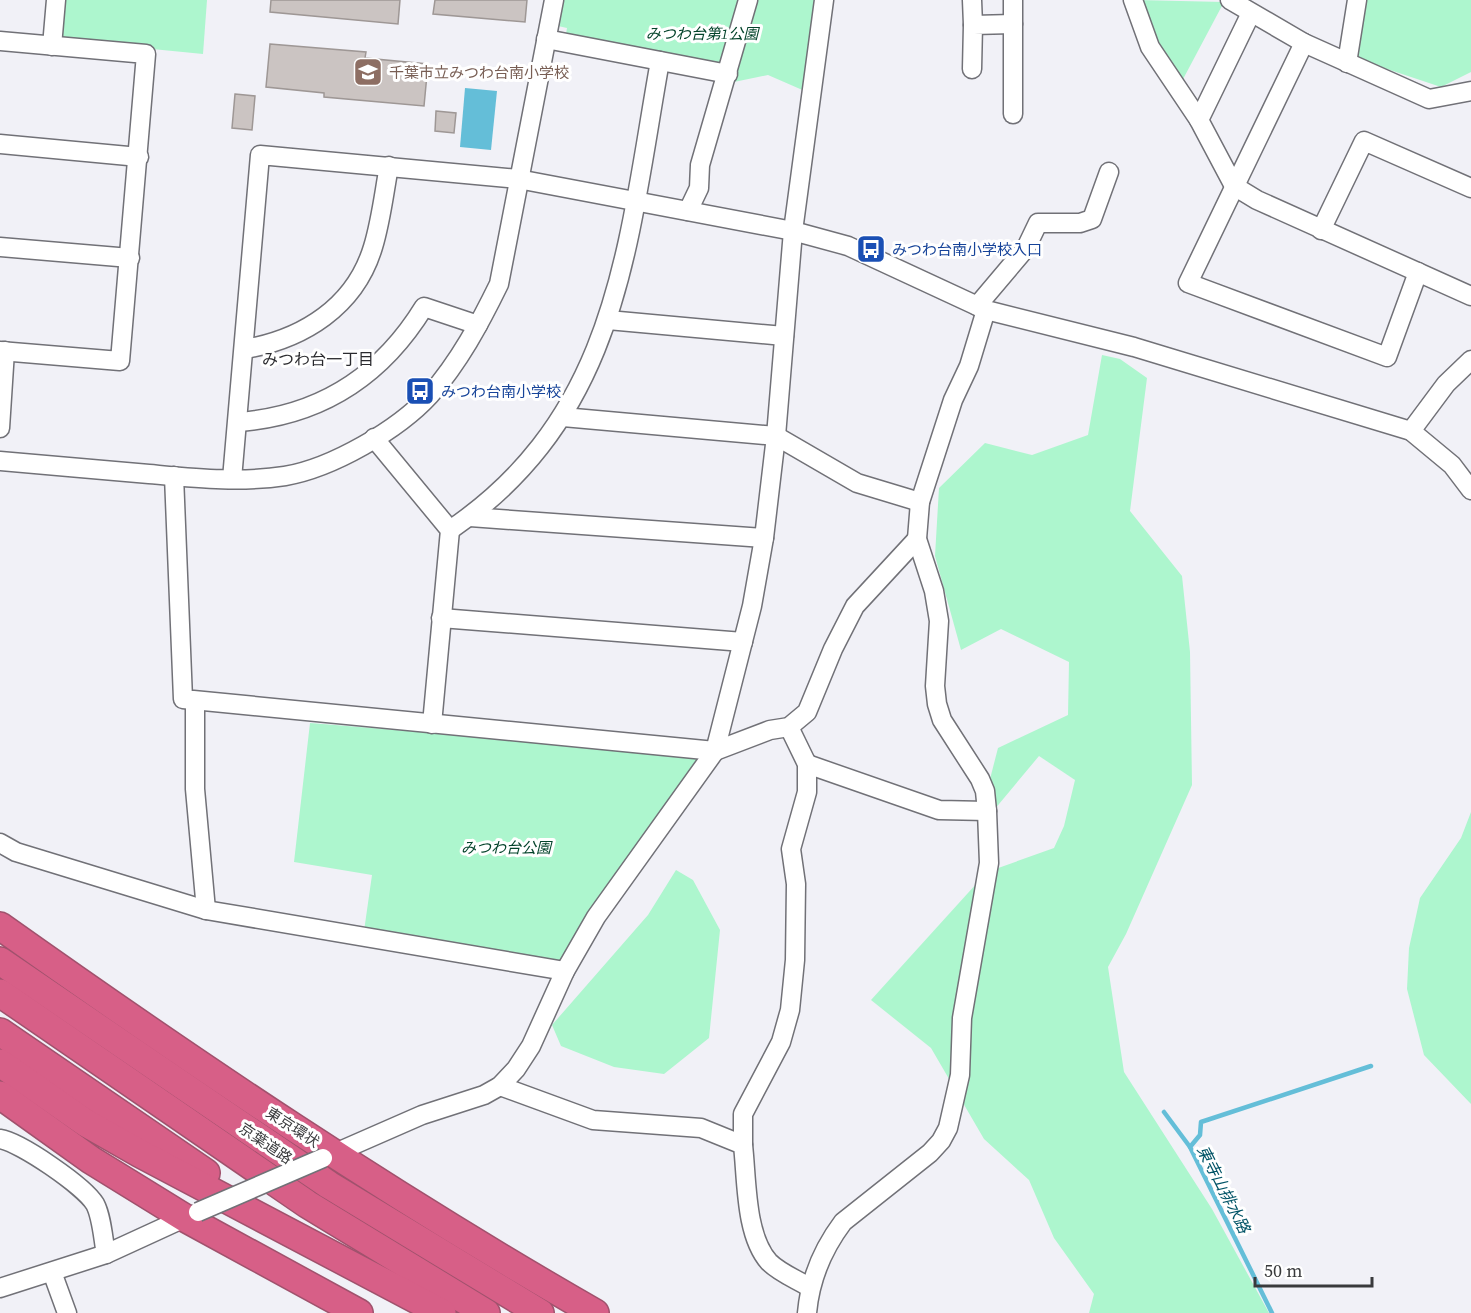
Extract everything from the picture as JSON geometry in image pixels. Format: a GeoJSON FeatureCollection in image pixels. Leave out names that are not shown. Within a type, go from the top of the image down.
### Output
{"type":"FeatureCollection","features":[{"type":"Feature","properties":{"kind":"highway","name":"東京環状"},"geometry":{"type":"LineString","coordinates":[[0,926],[328,1156],[595,1313]]}},
{"type":"Feature","properties":{"kind":"highway","name":"京葉道路"},"geometry":{"type":"LineString","coordinates":[[0,961],[330,1185],[540,1313]]}},
{"type":"Feature","properties":{"kind":"highway","name":"京葉道路"},"geometry":{"type":"LineString","coordinates":[[0,993],[307,1204],[486,1313]]}},
{"type":"Feature","properties":{"kind":"highway"},"geometry":{"type":"LineString","coordinates":[[0,1032],[161,1140],[284,1231]]}},
{"type":"Feature","properties":{"kind":"highway"},"geometry":{"type":"LineString","coordinates":[[0,1063],[86,1123],[284,1231],[442,1313]]}},
{"type":"Feature","properties":{"kind":"highway"},"geometry":{"type":"LineString","coordinates":[[0,1095],[91,1160],[192,1215],[358,1313]]}},
{"type":"Feature","properties":{"kind":"street"},"geometry":{"type":"LineString","coordinates":[[52,46],[56,0]]}},
{"type":"Feature","properties":{"kind":"street"},"geometry":{"type":"LineString","coordinates":[[0,461],[174,476],[232,479],[286,476],[327,463],[395,426],[429,396],[478,325],[499,284],[554,0]]}},
{"type":"Feature","properties":{"kind":"street"},"geometry":{"type":"LineString","coordinates":[[688,211],[699,188],[700,165],[748,0]]}},
{"type":"Feature","properties":{"kind":"street"},"geometry":{"type":"LineString","coordinates":[[0,1288],[106,1254],[422,1115],[484,1095],[500,1086],[516,1069],[531,1046],[565,971],[596,918],[715,751],[743,642],[764,538],[777,436],[793,231],[824,0]]}},
{"type":"Feature","properties":{"kind":"street"},"geometry":{"type":"LineString","coordinates":[[972,0],[972,69]]}},
{"type":"Feature","properties":{"kind":"street"},"geometry":{"type":"LineString","coordinates":[[1013,0],[1013,114]]}},
{"type":"Feature","properties":{"kind":"street"},"geometry":{"type":"LineString","coordinates":[[1133,0],[1150,47],[1199,120],[1234,186],[1257,200],[1321,230],[1471,296]]}},
{"type":"Feature","properties":{"kind":"street"},"geometry":{"type":"LineString","coordinates":[[1230,0],[1304,44],[1429,99],[1471,91]]}},
{"type":"Feature","properties":{"kind":"street"},"geometry":{"type":"LineString","coordinates":[[1347,63],[1357,0]]}},
{"type":"Feature","properties":{"kind":"street"},"geometry":{"type":"LineString","coordinates":[[1199,120],[1251,13]]}},
{"type":"Feature","properties":{"kind":"street"},"geometry":{"type":"LineString","coordinates":[[973,25],[1013,24]]}},
{"type":"Feature","properties":{"kind":"street"},"geometry":{"type":"LineString","coordinates":[[546,39],[728,74]]}},
{"type":"Feature","properties":{"kind":"street"},"geometry":{"type":"LineString","coordinates":[[0,41],[146,54],[120,361],[3,351],[0,428]]}},
{"type":"Feature","properties":{"kind":"street"},"geometry":{"type":"LineString","coordinates":[[1304,44],[1188,283],[1387,357],[1418,272]]}},
{"type":"Feature","properties":{"kind":"street"},"geometry":{"type":"LineString","coordinates":[[450,530],[470,517],[534,455],[563,417],[597,350],[626,255],[660,61]]}},
{"type":"Feature","properties":{"kind":"street"},"geometry":{"type":"LineString","coordinates":[[1321,230],[1364,141],[1471,188]]}},
{"type":"Feature","properties":{"kind":"street"},"geometry":{"type":"LineString","coordinates":[[0,144],[139,157]]}},
{"type":"Feature","properties":{"kind":"street"},"geometry":{"type":"LineString","coordinates":[[232,479],[260,154],[518,179],[793,231],[868,254],[982,308],[1134,347],[1411,431],[1452,465],[1471,490]]}},
{"type":"Feature","properties":{"kind":"street"},"geometry":{"type":"LineString","coordinates":[[244,350],[294,337],[317,323],[351,289],[373,249],[389,166]]}},
{"type":"Feature","properties":{"kind":"street"},"geometry":{"type":"LineString","coordinates":[[807,1313],[809,1287],[823,1254],[843,1222],[930,1153],[948,1128],[960,1075],[962,1018],[989,863],[987,811],[985,791],[980,779],[942,720],[937,704],[939,621],[934,591],[917,539],[920,502],[953,400],[969,366],[982,308],[1026,248],[1038,223],[1080,223],[1092,219],[1109,172]]}},
{"type":"Feature","properties":{"kind":"street"},"geometry":{"type":"LineString","coordinates":[[0,247],[130,258]]}},
{"type":"Feature","properties":{"kind":"street"},"geometry":{"type":"LineString","coordinates":[[238,422],[282,416],[339,393],[364,377],[390,353],[424,307],[478,325]]}},
{"type":"Feature","properties":{"kind":"street"},"geometry":{"type":"LineString","coordinates":[[608,320],[784,336]]}},
{"type":"Feature","properties":{"kind":"street"},"geometry":{"type":"LineString","coordinates":[[1411,431],[1446,384],[1471,360]]}},
{"type":"Feature","properties":{"kind":"street"},"geometry":{"type":"LineString","coordinates":[[563,417],[777,436],[857,483],[920,502]]}},
{"type":"Feature","properties":{"kind":"street"},"geometry":{"type":"LineString","coordinates":[[374,438],[450,530],[432,724]]}},
{"type":"Feature","properties":{"kind":"street"},"geometry":{"type":"LineString","coordinates":[[174,476],[183,699],[195,702],[715,751],[770,730],[789,727],[807,712],[832,649],[855,606],[917,539]]}},
{"type":"Feature","properties":{"kind":"street"},"geometry":{"type":"LineString","coordinates":[[470,517],[764,538]]}},
{"type":"Feature","properties":{"kind":"street"},"geometry":{"type":"LineString","coordinates":[[441,618],[743,642]]}},
{"type":"Feature","properties":{"kind":"street"},"geometry":{"type":"LineString","coordinates":[[195,702],[195,789],[206,910]]}},
{"type":"Feature","properties":{"kind":"street"},"geometry":{"type":"LineString","coordinates":[[789,727],[807,764],[807,792],[791,849],[796,884],[795,960],[790,1010],[780,1042],[743,1114],[743,1145],[753,1233],[759,1248],[770,1263],[809,1287]]}},
{"type":"Feature","properties":{"kind":"street"},"geometry":{"type":"LineString","coordinates":[[807,764],[939,810],[987,811]]}},
{"type":"Feature","properties":{"kind":"street"},"geometry":{"type":"LineString","coordinates":[[0,843],[16,852],[206,910],[565,971]]}},
{"type":"Feature","properties":{"kind":"street"},"geometry":{"type":"LineString","coordinates":[[500,1086],[593,1120],[701,1128],[743,1145]]}},
{"type":"Feature","properties":{"kind":"street"},"geometry":{"type":"LineString","coordinates":[[0,1139],[14,1144],[80,1186],[96,1206],[106,1254]]}},
{"type":"Feature","properties":{"kind":"street"},"geometry":{"type":"LineString","coordinates":[[52,1272],[67,1313]]}},
{"type":"Feature","properties":{"kind":"green space"},"geometry":{"type":"Polygon","coordinates":[[[59,0],[207,0],[203,54],[61,40],[59,0]]]}},
{"type":"Feature","properties":{"kind":"green space","name":"みつわ台第1公園"},"geometry":{"type":"Polygon","coordinates":[[[563,0],[816,0],[807,92],[768,75],[734,82],[730,56],[726,71],[565,40],[567,28],[558,26],[563,0]]]}},
{"type":"Feature","properties":{"kind":"green space"},"geometry":{"type":"Polygon","coordinates":[[[1137,0],[1224,2],[1182,81],[1152,43],[1137,0]]]}},
{"type":"Feature","properties":{"kind":"green space"},"geometry":{"type":"Polygon","coordinates":[[[1363,0],[1471,0],[1471,72],[1441,87],[1354,58],[1363,0]]]}},
{"type":"Feature","properties":{"kind":"green space"},"geometry":{"type":"Polygon","coordinates":[[[1102,355],[1120,359],[1147,378],[1130,511],[1182,576],[1190,652],[1192,785],[1126,934],[1108,967],[1124,1072],[1212,1209],[1269,1313],[1089,1313],[1094,1294],[1054,1238],[1029,1180],[984,1139],[931,1048],[871,1000],[987,872],[1054,848],[1064,826],[1075,780],[1039,756],[994,810],[990,779],[998,748],[1068,715],[1069,662],[1001,629],[961,650],[935,556],[939,488],[985,443],[1032,455],[1088,435],[1102,355]]]}},
{"type":"Feature","properties":{"kind":"green space","name":"みつわ台公園"},"geometry":{"type":"Polygon","coordinates":[[[310,723],[704,755],[559,965],[364,931],[372,875],[294,862],[310,723]]]}},
{"type":"Feature","properties":{"kind":"green space"},"geometry":{"type":"Polygon","coordinates":[[[1471,812],[1471,1104],[1424,1055],[1407,989],[1409,948],[1420,898],[1461,838],[1471,812]]]}},
{"type":"Feature","properties":{"kind":"green space"},"geometry":{"type":"Polygon","coordinates":[[[676,870],[693,880],[720,930],[709,1038],[664,1074],[614,1067],[561,1046],[552,1025],[648,915],[676,870]]]}},
{"type":"Feature","properties":{"kind":"water"},"geometry":{"type":"Polygon","coordinates":[[[465,88],[497,91],[491,150],[460,147],[465,88]]]}},
{"type":"Feature","properties":{"kind":"building"},"geometry":{"type":"Polygon","coordinates":[[[271,0],[400,0],[398,24],[270,12],[271,0]]]}},
{"type":"Feature","properties":{"kind":"building"},"geometry":{"type":"Polygon","coordinates":[[[435,0],[527,0],[525,22],[433,14],[435,0]]]}},
{"type":"Feature","properties":{"kind":"building"},"geometry":{"type":"Polygon","coordinates":[[[270,44],[366,52],[365,58],[428,64],[424,106],[324,97],[324,93],[266,87],[270,44]]]}},
{"type":"Feature","properties":{"kind":"building"},"geometry":{"type":"Polygon","coordinates":[[[235,94],[255,96],[252,130],[232,128],[235,94]]]}},
{"type":"Feature","properties":{"kind":"building"},"geometry":{"type":"Polygon","coordinates":[[[436,111],[456,113],[454,133],[435,131],[436,111]]]}},
{"type":"Feature","properties":{"kind":"waterway"},"geometry":{"type":"LineString","coordinates":[[1190,1147],[1200,1135],[1201,1122],[1371,1066]]}},
{"type":"Feature","properties":{"kind":"waterway","name":"東寺山排水路"},"geometry":{"type":"LineString","coordinates":[[1164,1112],[1190,1147],[1272,1313]]}},
{"type":"Feature","properties":{"kind":"place","name":"千葉市立みつわ台南小学校"},"geometry":{"type":"Point","coordinates":[368,72]}},
{"type":"Feature","properties":{"kind":"place","name":"みつわ台南小学校入口"},"geometry":{"type":"Point","coordinates":[871,249]}},
{"type":"Feature","properties":{"kind":"place","name":"みつわ台南小学校"},"geometry":{"type":"Point","coordinates":[420,391]}},
{"type":"Feature","properties":{"kind":"district","name":"みつわ台一丁目"},"geometry":{"type":"Point","coordinates":[318,359]}}]}
